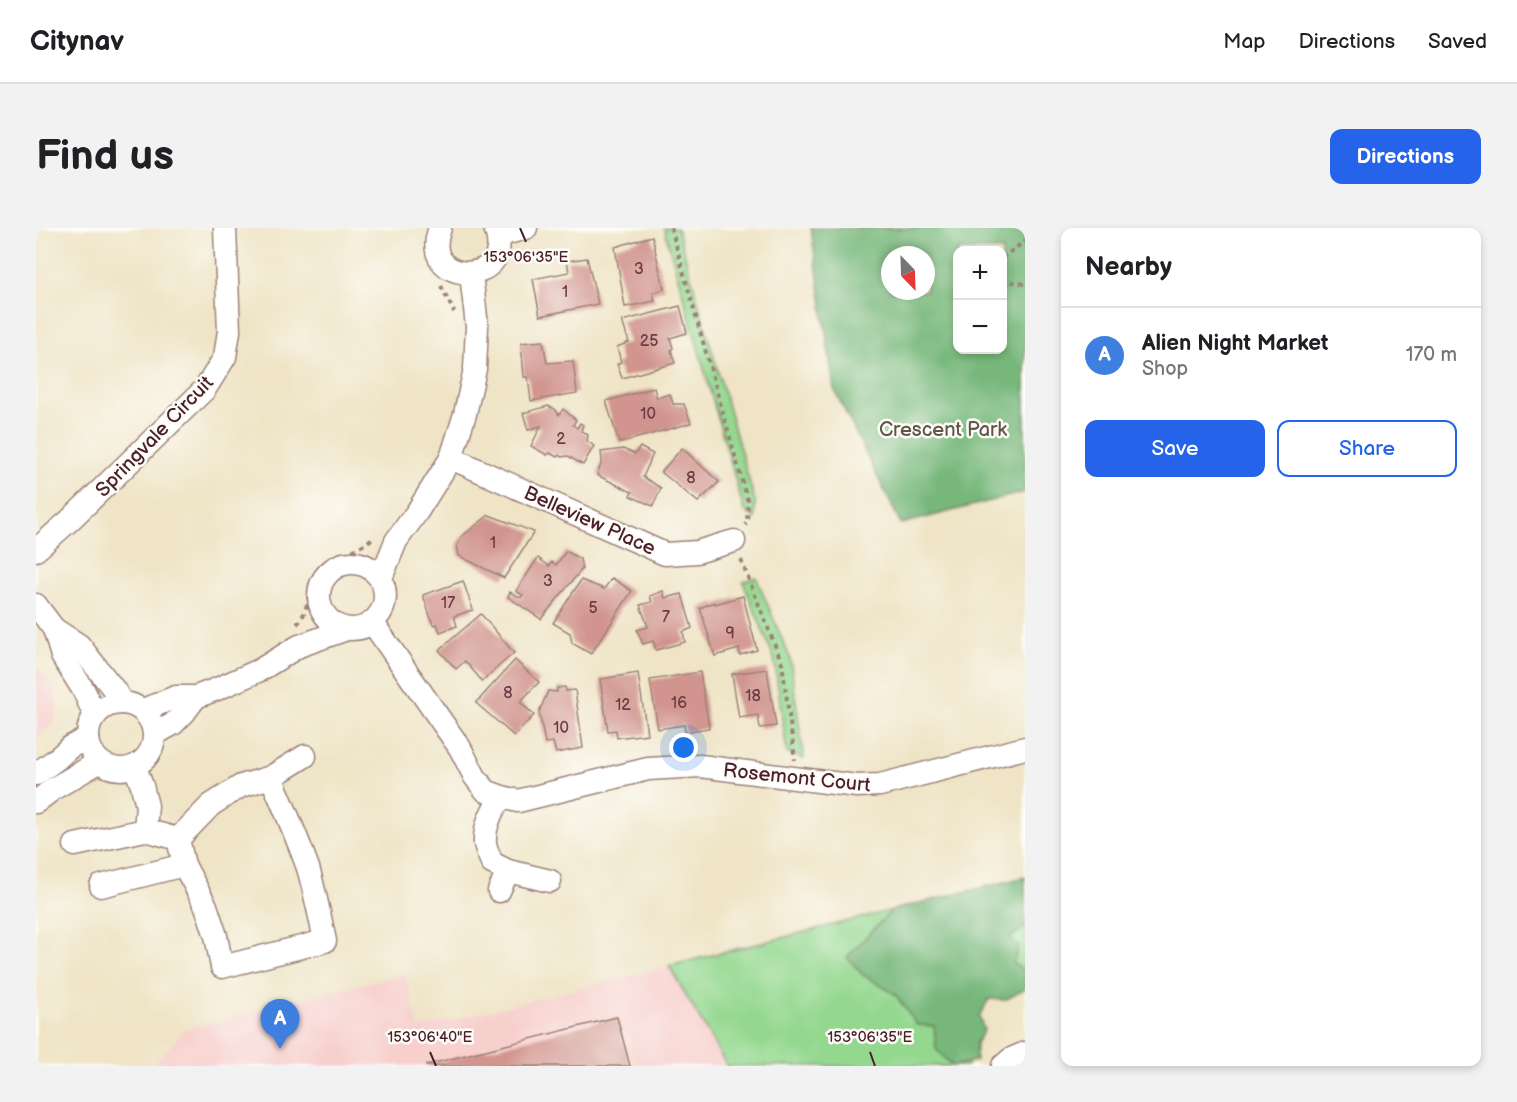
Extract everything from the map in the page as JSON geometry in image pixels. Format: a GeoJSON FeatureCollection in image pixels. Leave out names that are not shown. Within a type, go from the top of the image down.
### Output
{"type":"FeatureCollection","features":[{"type":"Feature","properties":{"kind":"street","name":"Springvale Circuit"},"geometry":{"type":"LineString","coordinates":[[36,550],[205,389],[225,357],[229,331],[225,228]]}},
{"type":"Feature","properties":{"kind":"street"},"geometry":{"type":"LineString","coordinates":[[440,228],[436,237],[439,256],[444,264],[461,274],[481,271],[490,265],[498,246],[496,232],[526,228]]}},
{"type":"Feature","properties":{"kind":"street"},"geometry":{"type":"LineString","coordinates":[[360,563],[424,502],[451,458],[465,414],[475,369],[477,326],[471,274]]}},
{"type":"Feature","properties":{"kind":"street","name":"Belleview Place"},"geometry":{"type":"LineString","coordinates":[[451,458],[665,554],[697,552],[734,541]]}},
{"type":"Feature","properties":{"kind":"street"},"geometry":{"type":"LineString","coordinates":[[381,578],[388,536]]}},
{"type":"Feature","properties":{"kind":"street"},"geometry":{"type":"LineString","coordinates":[[297,636],[362,628],[372,622],[382,611],[385,589],[381,578],[360,563],[346,563],[335,567],[327,573],[318,594],[324,614],[331,622],[347,629]]}},
{"type":"Feature","properties":{"kind":"street"},"geometry":{"type":"LineString","coordinates":[[36,605],[54,629],[62,656],[79,681],[95,716]]}},
{"type":"Feature","properties":{"kind":"street"},"geometry":{"type":"LineString","coordinates":[[54,629],[79,645],[115,691],[132,706],[149,717],[155,734],[150,754],[144,762],[126,770],[107,767],[99,762],[89,747],[88,730],[102,708],[112,704],[132,706],[176,697],[196,696],[260,670],[297,636],[320,606]]}},
{"type":"Feature","properties":{"kind":"street"},"geometry":{"type":"LineString","coordinates":[[372,622],[460,748],[475,777],[486,792],[502,797],[494,806],[487,827],[485,844],[503,881],[549,881]]}},
{"type":"Feature","properties":{"kind":"street"},"geometry":{"type":"LineString","coordinates":[[155,734],[173,724],[196,696]]}},
{"type":"Feature","properties":{"kind":"street"},"geometry":{"type":"LineString","coordinates":[[36,774],[70,747],[88,738]]}},
{"type":"Feature","properties":{"kind":"street","name":"Rosemont Court"},"geometry":{"type":"LineString","coordinates":[[502,797],[518,801],[648,769],[700,766],[857,786],[880,785],[1025,748]]}},
{"type":"Feature","properties":{"kind":"street"},"geometry":{"type":"LineString","coordinates":[[178,839],[211,805],[241,786],[271,777],[305,756]]}},
{"type":"Feature","properties":{"kind":"street"},"geometry":{"type":"LineString","coordinates":[[36,802],[53,789],[99,762]]}},
{"type":"Feature","properties":{"kind":"street"},"geometry":{"type":"LineString","coordinates":[[135,767],[147,806],[146,830]]}},
{"type":"Feature","properties":{"kind":"street"},"geometry":{"type":"LineString","coordinates":[[178,839],[184,865],[206,906],[216,936],[222,967],[325,941],[308,868],[271,777]]}},
{"type":"Feature","properties":{"kind":"street"},"geometry":{"type":"LineString","coordinates":[[75,845],[146,830],[178,839]]}},
{"type":"Feature","properties":{"kind":"street"},"geometry":{"type":"LineString","coordinates":[[101,886],[184,865]]}},
{"type":"Feature","properties":{"kind":"street"},"geometry":{"type":"LineString","coordinates":[[1003,1066],[1011,1059],[1025,1053]]}},
{"type":"Feature","properties":{"kind":"path"},"geometry":{"type":"LineString","coordinates":[[671,228],[748,502],[747,523],[734,541],[782,663],[798,779]]}},
{"type":"Feature","properties":{"kind":"path"},"geometry":{"type":"LineString","coordinates":[[1007,254],[1025,241]]}},
{"type":"Feature","properties":{"kind":"path"},"geometry":{"type":"LineString","coordinates":[[438,280],[456,318]]}},
{"type":"Feature","properties":{"kind":"path"},"geometry":{"type":"LineString","coordinates":[[1007,281],[1025,284]]}},
{"type":"Feature","properties":{"kind":"path"},"geometry":{"type":"LineString","coordinates":[[297,636],[300,621],[307,606],[311,579],[321,565],[333,557],[388,536]]}},
{"type":"Feature","properties":{"kind":"shaded area"},"geometry":{"type":"Polygon","coordinates":[[[36,667],[55,689],[57,699],[56,717],[49,728],[36,739],[36,667]]]}},
{"type":"Feature","properties":{"kind":"shaded area"},"geometry":{"type":"Polygon","coordinates":[[[669,966],[727,1066],[152,1066],[185,1029],[405,973],[419,1028],[669,966]]]}},
{"type":"Feature","properties":{"kind":"green space"},"geometry":{"type":"Polygon","coordinates":[[[664,228],[677,228],[755,501],[755,519],[744,510],[664,228]]]}},
{"type":"Feature","properties":{"kind":"green space","name":"Crescent Park"},"geometry":{"type":"Polygon","coordinates":[[[811,228],[1025,228],[1025,492],[901,524],[834,389],[811,228]]]}},
{"type":"Feature","properties":{"kind":"green space"},"geometry":{"type":"Polygon","coordinates":[[[756,577],[790,658],[804,759],[787,753],[774,658],[743,582],[756,577]]]}},
{"type":"Feature","properties":{"kind":"green space"},"geometry":{"type":"Polygon","coordinates":[[[1025,877],[1025,927],[1010,938],[1019,946],[1013,963],[1025,971],[1025,989],[1005,1000],[989,999],[979,1016],[984,1031],[976,1043],[976,1061],[952,1066],[936,1049],[934,1026],[917,1025],[895,994],[863,975],[847,957],[892,910],[1025,877]]]}},
{"type":"Feature","properties":{"kind":"green space"},"geometry":{"type":"Polygon","coordinates":[[[892,910],[847,957],[863,975],[895,994],[917,1025],[934,1026],[952,1066],[727,1066],[669,966],[892,910]]]}},
{"type":"Feature","properties":{"kind":"green space"},"geometry":{"type":"Polygon","coordinates":[[[1025,927],[1025,971],[1013,963],[1010,938],[1025,927]]]}},
{"type":"Feature","properties":{"kind":"building"},"geometry":{"type":"Polygon","coordinates":[[[652,236],[664,289],[653,293],[655,301],[625,307],[615,247],[652,236]]]}},
{"type":"Feature","properties":{"kind":"building"},"geometry":{"type":"Polygon","coordinates":[[[587,258],[598,304],[540,316],[533,279],[569,272],[567,261],[587,258]]]}},
{"type":"Feature","properties":{"kind":"building"},"geometry":{"type":"Polygon","coordinates":[[[680,306],[687,333],[670,338],[675,363],[622,378],[617,364],[621,362],[617,347],[629,342],[622,321],[680,306]]]}},
{"type":"Feature","properties":{"kind":"building"},"geometry":{"type":"Polygon","coordinates":[[[543,341],[547,363],[573,361],[577,393],[531,401],[528,377],[524,377],[521,343],[543,341]]]}},
{"type":"Feature","properties":{"kind":"building"},"geometry":{"type":"Polygon","coordinates":[[[654,388],[657,398],[670,394],[673,404],[684,404],[691,423],[619,443],[606,401],[654,388]]]}},
{"type":"Feature","properties":{"kind":"building"},"geometry":{"type":"Polygon","coordinates":[[[548,406],[555,409],[559,415],[563,409],[576,420],[573,425],[577,428],[580,423],[583,425],[581,431],[588,435],[587,441],[594,446],[583,465],[568,456],[559,455],[557,457],[550,453],[547,455],[531,446],[541,426],[528,430],[523,413],[548,406]]]}},
{"type":"Feature","properties":{"kind":"building"},"geometry":{"type":"Polygon","coordinates":[[[640,447],[653,454],[643,477],[661,488],[653,506],[630,496],[632,492],[597,475],[602,461],[601,452],[623,449],[635,454],[640,447]]]}},
{"type":"Feature","properties":{"kind":"building"},"geometry":{"type":"Polygon","coordinates":[[[682,448],[719,482],[698,502],[661,472],[682,448]]]}},
{"type":"Feature","properties":{"kind":"building"},"geometry":{"type":"Polygon","coordinates":[[[489,515],[534,532],[504,578],[459,556],[457,546],[461,537],[489,515]]]}},
{"type":"Feature","properties":{"kind":"building"},"geometry":{"type":"Polygon","coordinates":[[[566,551],[580,559],[582,569],[541,619],[508,597],[510,592],[521,598],[523,595],[516,591],[538,558],[549,566],[552,562],[556,565],[566,551]]]}},
{"type":"Feature","properties":{"kind":"building"},"geometry":{"type":"Polygon","coordinates":[[[612,578],[632,591],[591,654],[572,643],[570,633],[553,623],[581,580],[604,589],[612,578]]]}},
{"type":"Feature","properties":{"kind":"building"},"geometry":{"type":"Polygon","coordinates":[[[463,581],[473,610],[454,616],[457,626],[440,632],[437,624],[433,625],[423,595],[463,581]]]}},
{"type":"Feature","properties":{"kind":"building"},"geometry":{"type":"Polygon","coordinates":[[[663,591],[665,598],[682,594],[692,628],[683,632],[685,642],[656,650],[653,641],[643,644],[637,630],[648,627],[640,605],[652,602],[650,596],[663,591]]]}},
{"type":"Feature","properties":{"kind":"building"},"geometry":{"type":"Polygon","coordinates":[[[743,596],[757,650],[740,655],[739,649],[715,656],[700,608],[714,602],[715,604],[743,596]]]}},
{"type":"Feature","properties":{"kind":"building"},"geometry":{"type":"Polygon","coordinates":[[[481,614],[514,653],[482,681],[465,661],[456,669],[439,650],[481,614]]]}},
{"type":"Feature","properties":{"kind":"building"},"geometry":{"type":"Polygon","coordinates":[[[515,660],[539,682],[520,702],[534,715],[514,736],[476,703],[515,660]]]}},
{"type":"Feature","properties":{"kind":"building"},"geometry":{"type":"Polygon","coordinates":[[[767,669],[776,726],[760,728],[758,715],[739,718],[732,674],[767,669]]]}},
{"type":"Feature","properties":{"kind":"building"},"geometry":{"type":"Polygon","coordinates":[[[700,672],[709,728],[685,732],[684,725],[658,729],[650,680],[700,672]]]}},
{"type":"Feature","properties":{"kind":"building"},"geometry":{"type":"Polygon","coordinates":[[[638,673],[647,734],[617,738],[616,730],[608,731],[600,679],[638,673]]]}},
{"type":"Feature","properties":{"kind":"building"},"geometry":{"type":"Polygon","coordinates":[[[565,687],[566,691],[575,690],[583,748],[556,753],[553,742],[545,743],[539,712],[548,691],[557,692],[557,688],[565,687]]]}},
{"type":"Feature","properties":{"kind":"building"},"geometry":{"type":"Polygon","coordinates":[[[617,1017],[630,1066],[426,1066],[426,1065],[617,1017]]]}},
{"type":"Feature","properties":{"kind":"place","name":"Alien Night Market"},"geometry":{"type":"Point","coordinates":[280,1049]}}]}
